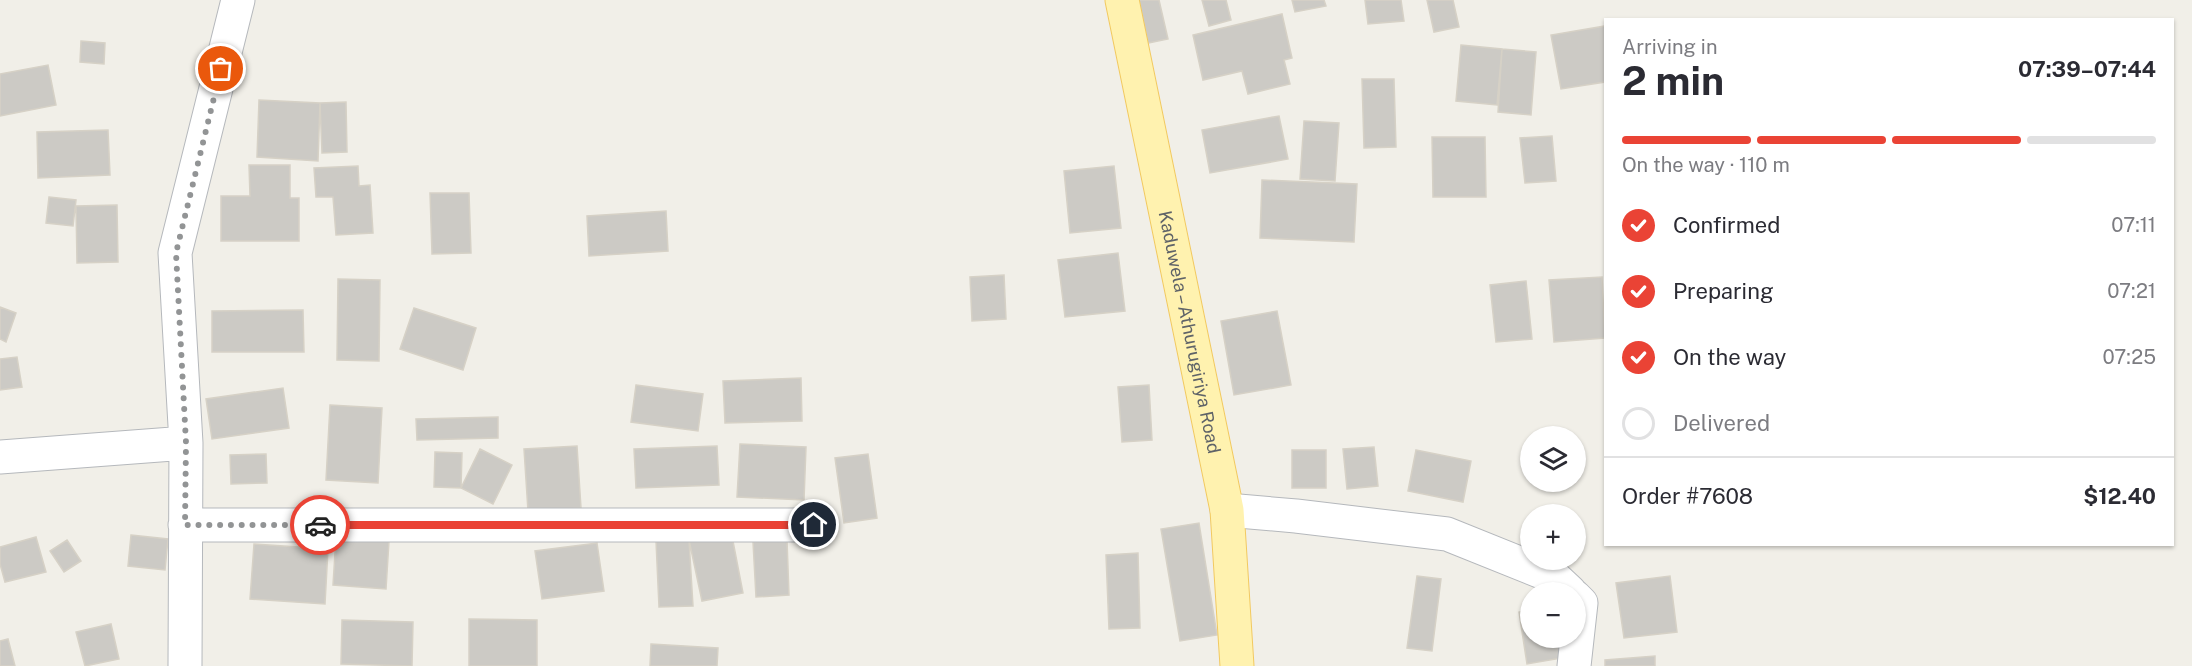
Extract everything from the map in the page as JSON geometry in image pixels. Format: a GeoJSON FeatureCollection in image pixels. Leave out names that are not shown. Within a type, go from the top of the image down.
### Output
{"type":"FeatureCollection","features":[{"type":"Feature","properties":{"kind":"main road","name":"Kaduwela – Athurugiriya Road"},"geometry":{"type":"LineString","coordinates":[[1122,0],[1227,510],[1237,666]]}},
{"type":"Feature","properties":{"kind":"street"},"geometry":{"type":"LineString","coordinates":[[185,666],[186,443],[176,253],[238,0]]}},
{"type":"Feature","properties":{"kind":"street"},"geometry":{"type":"LineString","coordinates":[[0,457],[186,443]]}},
{"type":"Feature","properties":{"kind":"street"},"geometry":{"type":"LineString","coordinates":[[1227,510],[1447,534],[1554,577],[1559,582]]}},
{"type":"Feature","properties":{"kind":"street"},"geometry":{"type":"LineString","coordinates":[[185,525],[814,525]]}},
{"type":"Feature","properties":{"kind":"street"},"geometry":{"type":"LineString","coordinates":[[1574,666],[1576,648]]}},
{"type":"Feature","properties":{"kind":"building"},"geometry":{"type":"Polygon","coordinates":[[[1139,0],[1159,0],[1168,39],[1148,43],[1139,0]]]}},
{"type":"Feature","properties":{"kind":"building"},"geometry":{"type":"Polygon","coordinates":[[[1202,0],[1226,0],[1231,20],[1209,26],[1202,0]]]}},
{"type":"Feature","properties":{"kind":"building"},"geometry":{"type":"Polygon","coordinates":[[[1292,0],[1324,0],[1326,6],[1295,12],[1292,0]]]}},
{"type":"Feature","properties":{"kind":"building"},"geometry":{"type":"Polygon","coordinates":[[[1365,0],[1401,0],[1404,21],[1368,24],[1365,0]]]}},
{"type":"Feature","properties":{"kind":"building"},"geometry":{"type":"Polygon","coordinates":[[[1427,0],[1453,0],[1459,27],[1434,32],[1427,0]]]}},
{"type":"Feature","properties":{"kind":"building"},"geometry":{"type":"Polygon","coordinates":[[[1282,14],[1292,58],[1284,60],[1290,84],[1248,94],[1242,71],[1203,80],[1193,35],[1282,14]]]}},
{"type":"Feature","properties":{"kind":"building"},"geometry":{"type":"Polygon","coordinates":[[[1604,26],[1604,82],[1561,89],[1551,35],[1604,26]]]}},
{"type":"Feature","properties":{"kind":"building"},"geometry":{"type":"Polygon","coordinates":[[[81,41],[105,43],[104,64],[80,62],[81,41]]]}},
{"type":"Feature","properties":{"kind":"building"},"geometry":{"type":"Polygon","coordinates":[[[1461,45],[1502,49],[1497,105],[1456,101],[1461,45]]]}},
{"type":"Feature","properties":{"kind":"building"},"geometry":{"type":"Polygon","coordinates":[[[1502,49],[1536,52],[1531,115],[1498,112],[1502,49]]]}},
{"type":"Feature","properties":{"kind":"building"},"geometry":{"type":"Polygon","coordinates":[[[48,65],[56,105],[0,116],[0,74],[48,65]]]}},
{"type":"Feature","properties":{"kind":"building"},"geometry":{"type":"Polygon","coordinates":[[[1362,79],[1394,79],[1396,147],[1364,148],[1362,79]]]}},
{"type":"Feature","properties":{"kind":"building"},"geometry":{"type":"Polygon","coordinates":[[[259,100],[320,103],[318,161],[257,157],[259,100]]]}},
{"type":"Feature","properties":{"kind":"building"},"geometry":{"type":"Polygon","coordinates":[[[346,102],[347,152],[322,153],[320,103],[346,102]]]}},
{"type":"Feature","properties":{"kind":"building"},"geometry":{"type":"Polygon","coordinates":[[[1279,116],[1288,159],[1210,173],[1202,130],[1279,116]]]}},
{"type":"Feature","properties":{"kind":"building"},"geometry":{"type":"Polygon","coordinates":[[[1304,121],[1339,123],[1335,181],[1300,179],[1304,121]]]}},
{"type":"Feature","properties":{"kind":"building"},"geometry":{"type":"Polygon","coordinates":[[[108,130],[110,175],[38,178],[37,132],[108,130]]]}},
{"type":"Feature","properties":{"kind":"building"},"geometry":{"type":"Polygon","coordinates":[[[1552,136],[1556,181],[1525,183],[1520,138],[1552,136]]]}},
{"type":"Feature","properties":{"kind":"building"},"geometry":{"type":"Polygon","coordinates":[[[1432,137],[1485,137],[1486,197],[1433,197],[1432,137]]]}},
{"type":"Feature","properties":{"kind":"building"},"geometry":{"type":"Polygon","coordinates":[[[249,165],[290,165],[290,198],[299,198],[299,241],[221,241],[221,196],[250,196],[249,165]]]}},
{"type":"Feature","properties":{"kind":"building"},"geometry":{"type":"Polygon","coordinates":[[[358,166],[359,186],[370,185],[373,233],[336,235],[333,197],[316,197],[314,168],[358,166]]]}},
{"type":"Feature","properties":{"kind":"building"},"geometry":{"type":"Polygon","coordinates":[[[1114,166],[1121,228],[1070,233],[1064,171],[1114,166]]]}},
{"type":"Feature","properties":{"kind":"building"},"geometry":{"type":"Polygon","coordinates":[[[1262,180],[1357,184],[1354,242],[1260,238],[1262,180]]]}},
{"type":"Feature","properties":{"kind":"building"},"geometry":{"type":"Polygon","coordinates":[[[430,193],[469,193],[471,253],[432,254],[430,193]]]}},
{"type":"Feature","properties":{"kind":"building"},"geometry":{"type":"Polygon","coordinates":[[[49,197],[76,200],[73,226],[46,223],[49,197]]]}},
{"type":"Feature","properties":{"kind":"building"},"geometry":{"type":"Polygon","coordinates":[[[117,205],[118,262],[77,263],[76,206],[117,205]]]}},
{"type":"Feature","properties":{"kind":"building"},"geometry":{"type":"Polygon","coordinates":[[[666,211],[668,251],[589,256],[587,216],[666,211]]]}},
{"type":"Feature","properties":{"kind":"building"},"geometry":{"type":"Polygon","coordinates":[[[1118,253],[1125,311],[1065,317],[1058,260],[1118,253]]]}},
{"type":"Feature","properties":{"kind":"building"},"geometry":{"type":"Polygon","coordinates":[[[1004,275],[1006,319],[972,321],[970,277],[1004,275]]]}},
{"type":"Feature","properties":{"kind":"building"},"geometry":{"type":"Polygon","coordinates":[[[1602,277],[1604,338],[1554,342],[1549,280],[1602,277]]]}},
{"type":"Feature","properties":{"kind":"building"},"geometry":{"type":"Polygon","coordinates":[[[338,279],[380,280],[379,361],[337,360],[338,279]]]}},
{"type":"Feature","properties":{"kind":"building"},"geometry":{"type":"Polygon","coordinates":[[[1526,281],[1532,339],[1496,342],[1490,285],[1526,281]]]}},
{"type":"Feature","properties":{"kind":"building"},"geometry":{"type":"Polygon","coordinates":[[[0,307],[16,313],[6,342],[0,339],[0,307]]]}},
{"type":"Feature","properties":{"kind":"building"},"geometry":{"type":"Polygon","coordinates":[[[414,308],[476,328],[463,370],[400,349],[414,308]]]}},
{"type":"Feature","properties":{"kind":"building"},"geometry":{"type":"Polygon","coordinates":[[[303,310],[304,352],[212,352],[212,311],[303,310]]]}},
{"type":"Feature","properties":{"kind":"building"},"geometry":{"type":"Polygon","coordinates":[[[1277,311],[1291,385],[1234,395],[1221,321],[1277,311]]]}},
{"type":"Feature","properties":{"kind":"building"},"geometry":{"type":"Polygon","coordinates":[[[17,357],[22,387],[0,390],[0,359],[17,357]]]}},
{"type":"Feature","properties":{"kind":"building"},"geometry":{"type":"Polygon","coordinates":[[[801,378],[802,421],[725,423],[723,381],[801,378]]]}},
{"type":"Feature","properties":{"kind":"building"},"geometry":{"type":"Polygon","coordinates":[[[636,385],[703,394],[698,431],[631,422],[636,385]]]}},
{"type":"Feature","properties":{"kind":"building"},"geometry":{"type":"Polygon","coordinates":[[[1149,385],[1152,440],[1122,442],[1118,387],[1149,385]]]}},
{"type":"Feature","properties":{"kind":"building"},"geometry":{"type":"Polygon","coordinates":[[[283,388],[289,428],[212,439],[206,399],[283,388]]]}},
{"type":"Feature","properties":{"kind":"building"},"geometry":{"type":"Polygon","coordinates":[[[330,405],[382,408],[378,483],[326,480],[330,405]]]}},
{"type":"Feature","properties":{"kind":"building"},"geometry":{"type":"Polygon","coordinates":[[[498,417],[498,438],[417,440],[416,419],[498,417]]]}},
{"type":"Feature","properties":{"kind":"building"},"geometry":{"type":"Polygon","coordinates":[[[740,444],[806,447],[804,500],[737,497],[740,444]]]}},
{"type":"Feature","properties":{"kind":"building"},"geometry":{"type":"Polygon","coordinates":[[[577,446],[581,508],[528,511],[524,449],[577,446]]]}},
{"type":"Feature","properties":{"kind":"building"},"geometry":{"type":"Polygon","coordinates":[[[717,446],[719,485],[636,488],[634,449],[717,446]]]}},
{"type":"Feature","properties":{"kind":"building"},"geometry":{"type":"Polygon","coordinates":[[[1374,447],[1378,486],[1347,489],[1343,449],[1374,447]]]}},
{"type":"Feature","properties":{"kind":"building"},"geometry":{"type":"Polygon","coordinates":[[[480,449],[512,465],[493,504],[461,488],[480,449]]]}},
{"type":"Feature","properties":{"kind":"building"},"geometry":{"type":"Polygon","coordinates":[[[1292,450],[1326,450],[1326,488],[1292,488],[1292,450]]]}},
{"type":"Feature","properties":{"kind":"building"},"geometry":{"type":"Polygon","coordinates":[[[1416,450],[1471,461],[1463,502],[1408,491],[1416,450]]]}},
{"type":"Feature","properties":{"kind":"building"},"geometry":{"type":"Polygon","coordinates":[[[435,452],[462,453],[461,488],[434,487],[435,452]]]}},
{"type":"Feature","properties":{"kind":"building"},"geometry":{"type":"Polygon","coordinates":[[[266,454],[267,483],[231,484],[230,455],[266,454]]]}},
{"type":"Feature","properties":{"kind":"building"},"geometry":{"type":"Polygon","coordinates":[[[868,454],[877,518],[844,523],[835,458],[868,454]]]}},
{"type":"Feature","properties":{"kind":"building"},"geometry":{"type":"Polygon","coordinates":[[[1199,523],[1217,635],[1180,641],[1161,529],[1199,523]]]}},
{"type":"Feature","properties":{"kind":"building"},"geometry":{"type":"Polygon","coordinates":[[[731,531],[743,593],[702,601],[689,540],[731,531]]]}},
{"type":"Feature","properties":{"kind":"building"},"geometry":{"type":"Polygon","coordinates":[[[131,535],[168,539],[165,570],[128,566],[131,535]]]}},
{"type":"Feature","properties":{"kind":"building"},"geometry":{"type":"Polygon","coordinates":[[[36,537],[46,572],[5,582],[0,564],[0,547],[36,537]]]}},
{"type":"Feature","properties":{"kind":"building"},"geometry":{"type":"Polygon","coordinates":[[[336,537],[389,541],[386,589],[333,585],[336,537]]]}},
{"type":"Feature","properties":{"kind":"building"},"geometry":{"type":"Polygon","coordinates":[[[67,540],[81,561],[64,572],[50,551],[67,540]]]}},
{"type":"Feature","properties":{"kind":"building"},"geometry":{"type":"Polygon","coordinates":[[[689,540],[693,606],[659,607],[656,541],[689,540]]]}},
{"type":"Feature","properties":{"kind":"building"},"geometry":{"type":"Polygon","coordinates":[[[787,540],[789,595],[756,597],[753,542],[787,540]]]}},
{"type":"Feature","properties":{"kind":"building"},"geometry":{"type":"Polygon","coordinates":[[[597,543],[604,591],[542,599],[535,551],[597,543]]]}},
{"type":"Feature","properties":{"kind":"building"},"geometry":{"type":"Polygon","coordinates":[[[254,544],[328,549],[325,604],[250,599],[254,544]]]}},
{"type":"Feature","properties":{"kind":"building"},"geometry":{"type":"Polygon","coordinates":[[[1138,553],[1140,628],[1109,629],[1106,555],[1138,553]]]}},
{"type":"Feature","properties":{"kind":"building"},"geometry":{"type":"Polygon","coordinates":[[[1417,576],[1441,579],[1432,651],[1407,648],[1417,576]]]}},
{"type":"Feature","properties":{"kind":"building"},"geometry":{"type":"Polygon","coordinates":[[[1670,576],[1677,632],[1624,638],[1616,583],[1670,576]]]}},
{"type":"Feature","properties":{"kind":"building"},"geometry":{"type":"Polygon","coordinates":[[[469,619],[537,620],[537,666],[469,666],[469,619]]]}},
{"type":"Feature","properties":{"kind":"building"},"geometry":{"type":"Polygon","coordinates":[[[342,620],[413,622],[412,666],[341,664],[342,620]]]}},
{"type":"Feature","properties":{"kind":"building"},"geometry":{"type":"Polygon","coordinates":[[[111,624],[119,659],[85,666],[76,632],[111,624]]]}},
{"type":"Feature","properties":{"kind":"building"},"geometry":{"type":"Polygon","coordinates":[[[8,639],[15,666],[0,666],[0,641],[8,639]]]}},
{"type":"Feature","properties":{"kind":"building"},"geometry":{"type":"Polygon","coordinates":[[[651,644],[718,648],[717,666],[650,666],[651,644]]]}},
{"type":"Feature","properties":{"kind":"building"},"geometry":{"type":"Polygon","coordinates":[[[1525,648],[1560,648],[1562,658],[1527,664],[1525,648]]]}},
{"type":"Feature","properties":{"kind":"building"},"geometry":{"type":"Polygon","coordinates":[[[1655,656],[1655,666],[1605,666],[1605,660],[1655,656]]]}},
{"type":"Feature","properties":{"kind":"way so far"},"geometry":{"type":"LineString","coordinates":[[221,69],[176,253],[186,443],[185,525],[320,525]]}},
{"type":"Feature","properties":{"kind":"route"},"geometry":{"type":"LineString","coordinates":[[320,525],[814,525]]}}]}
